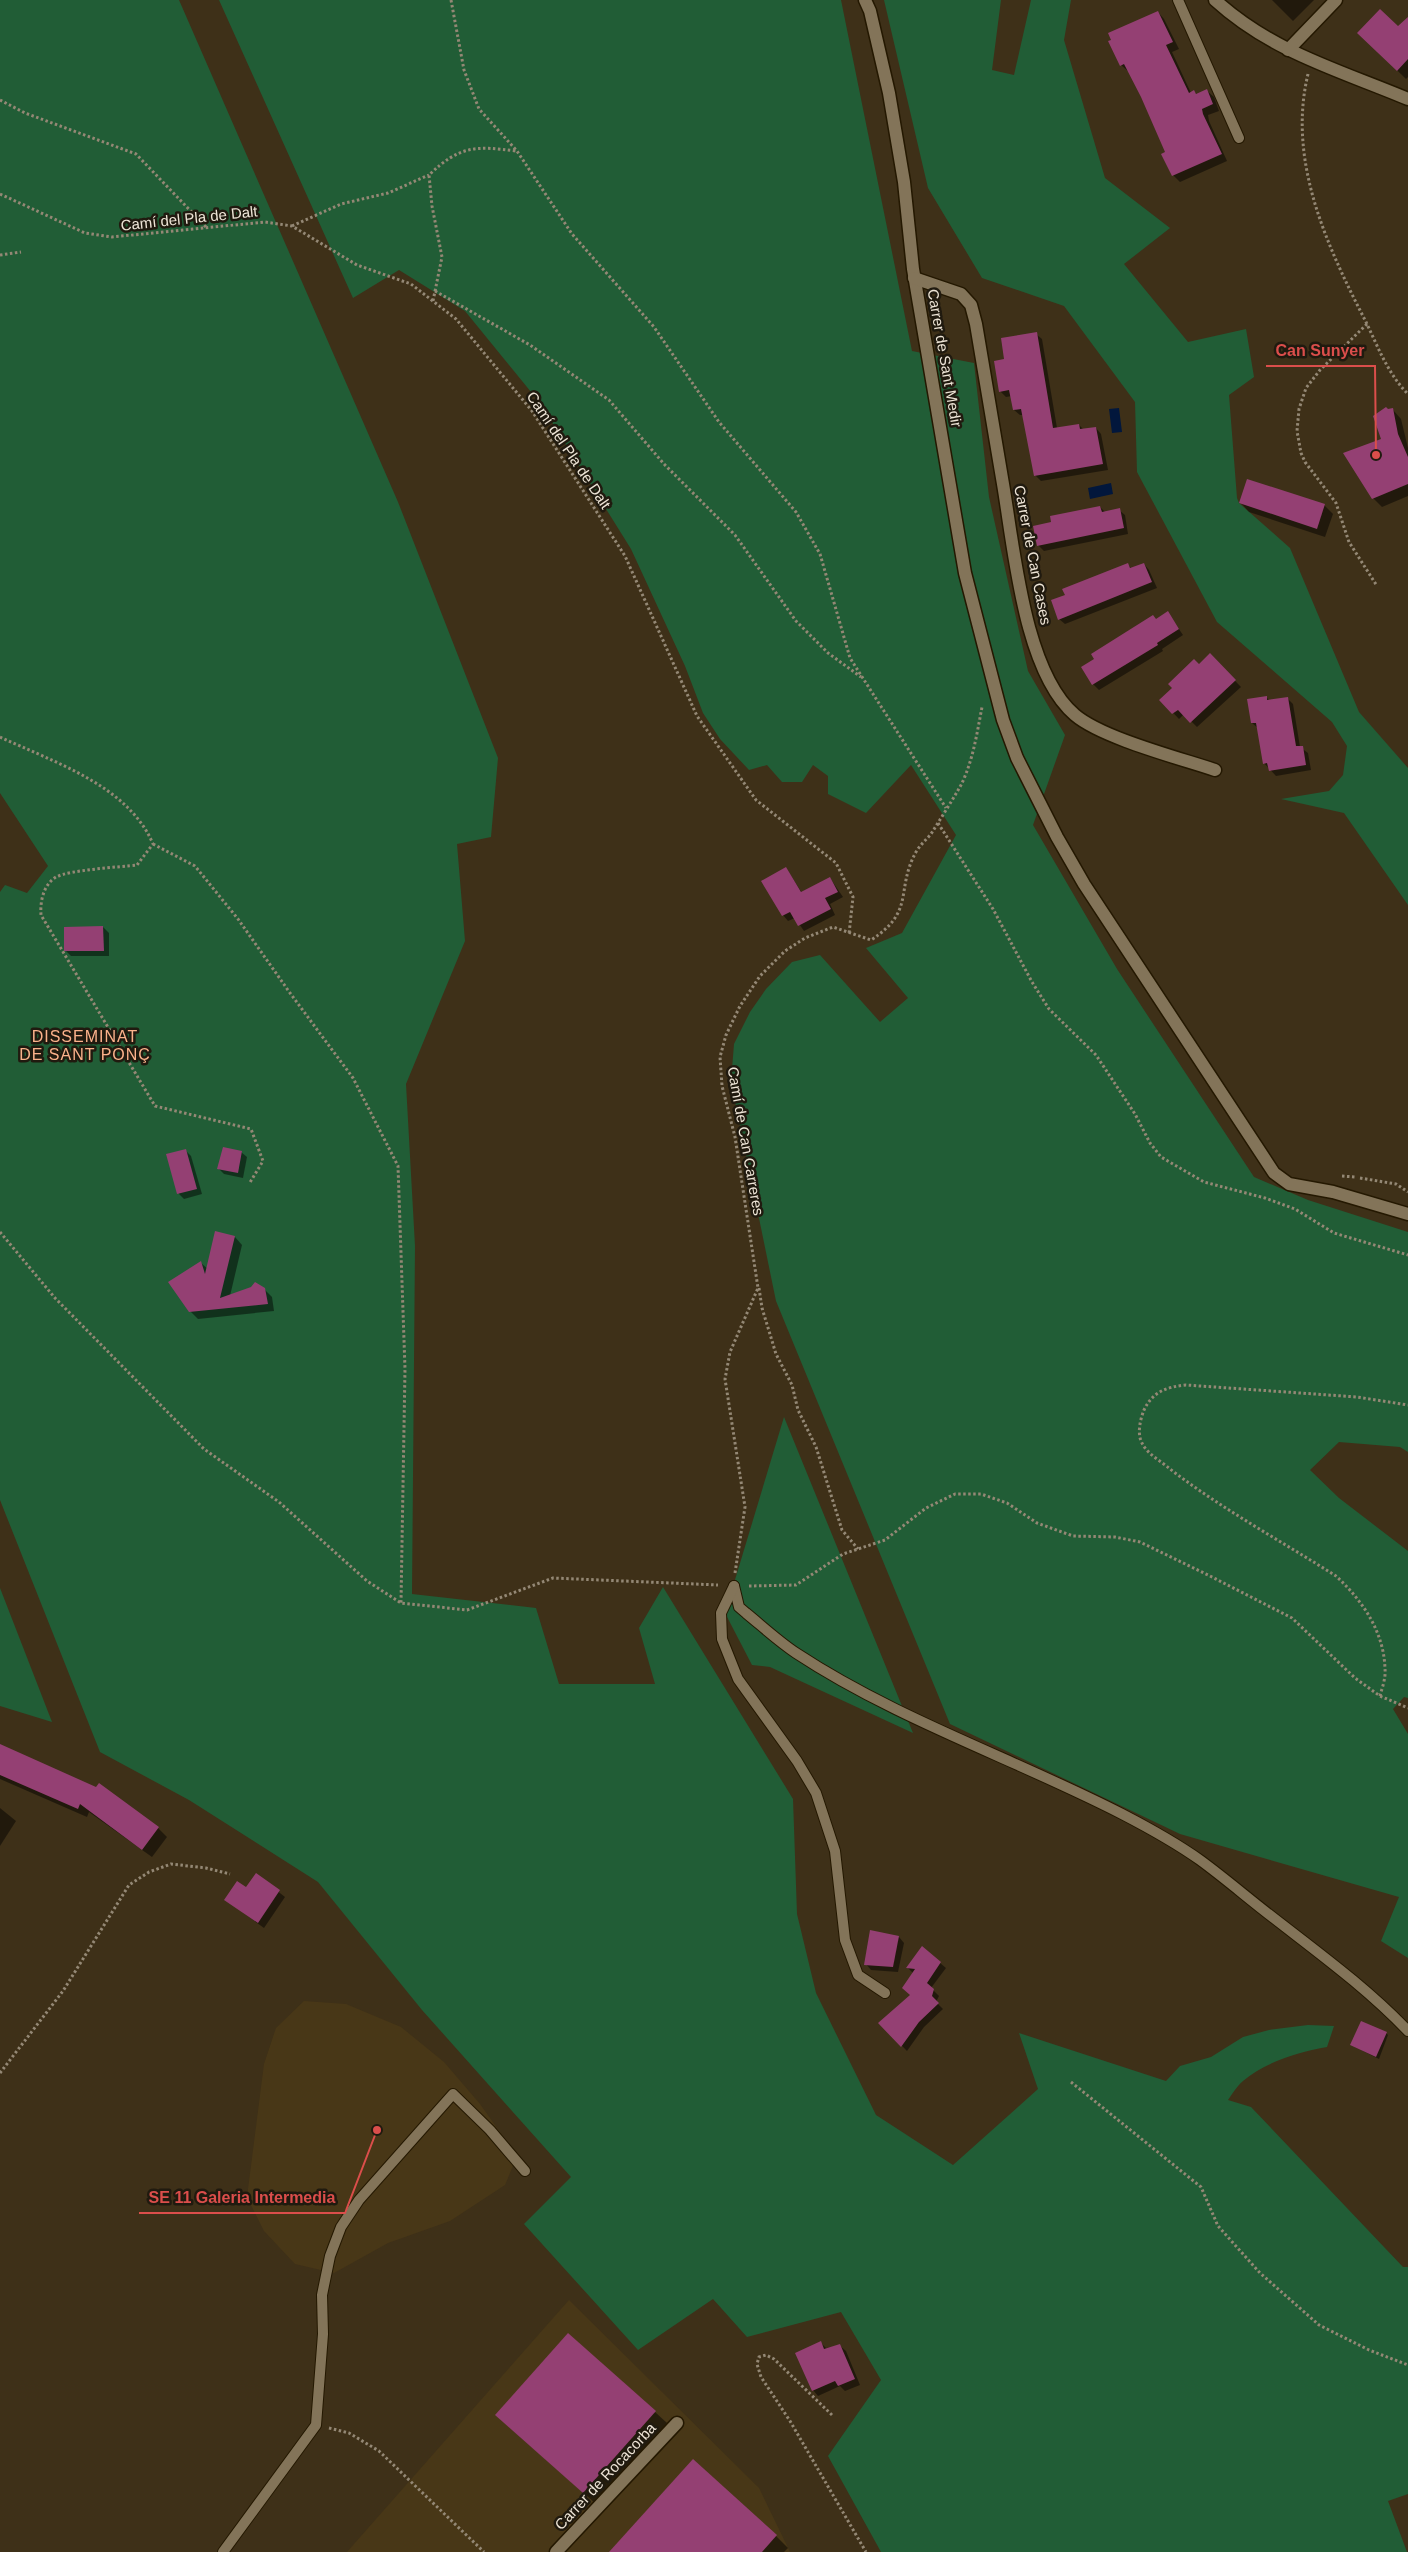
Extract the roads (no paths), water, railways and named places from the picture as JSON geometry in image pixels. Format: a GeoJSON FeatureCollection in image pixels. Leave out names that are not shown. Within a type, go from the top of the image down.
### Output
{"type":"FeatureCollection","features":[{"type":"Feature","properties":{"kind":"street","name":"Carrer de Sant Medir"},"geometry":{"type":"LineString","coordinates":[[865,0],[870,11],[889,93],[904,182],[914,278],[965,573],[1003,720],[1024,773],[1075,868],[1274,1173],[1289,1184],[1333,1192],[1408,1214]]}},
{"type":"Feature","properties":{"kind":"street"},"geometry":{"type":"LineString","coordinates":[[1215,0],[1257,33],[1288,50],[1312,62],[1346,73],[1408,99]]}},
{"type":"Feature","properties":{"kind":"street"},"geometry":{"type":"LineString","coordinates":[[1288,50],[1336,0]]}},
{"type":"Feature","properties":{"kind":"street","name":"Carrer de Can Cases"},"geometry":{"type":"LineString","coordinates":[[914,278],[961,294],[971,305],[976,324],[1019,578],[1031,634],[1045,673],[1057,697],[1076,716],[1099,729],[1215,770]]}},
{"type":"Feature","properties":{"kind":"street","name":"Carrer de Rocacorba"},"geometry":{"type":"LineString","coordinates":[[556,2552],[677,2423]]}},
{"type":"Feature","properties":{"kind":"lane"},"geometry":{"type":"LineString","coordinates":[[1178,0],[1239,138]]}},
{"type":"Feature","properties":{"kind":"lane"},"geometry":{"type":"LineString","coordinates":[[885,1993],[858,1975],[845,1940],[835,1851],[816,1792],[797,1760],[738,1679],[722,1639],[721,1613],[734,1586],[739,1607],[793,1651],[818,1667],[914,1718],[1020,1765],[1121,1814],[1162,1836],[1200,1860],[1388,2010],[1408,2031]]}},
{"type":"Feature","properties":{"kind":"lane"},"geometry":{"type":"LineString","coordinates":[[222,2552],[316,2425],[323,2334],[322,2294],[330,2256],[341,2227],[359,2200],[453,2094],[490,2130],[526,2171]]}},
{"type":"Feature","properties":{"kind":"water"},"geometry":{"type":"Polygon","coordinates":[[[1119,408],[1122,432],[1112,433],[1109,409],[1119,408]]]}},
{"type":"Feature","properties":{"kind":"water"},"geometry":{"type":"Polygon","coordinates":[[[1111,483],[1113,494],[1090,499],[1088,488],[1111,483]]]}},
{"type":"Feature","properties":{"kind":"place","name":"Can Sunyer"},"geometry":{"type":"Point","coordinates":[1376,455]}},
{"type":"Feature","properties":{"kind":"place","name":"SE 11 Galeria Intermedia"},"geometry":{"type":"Point","coordinates":[377,2130]}},
{"type":"Feature","properties":{"kind":"district","name":"DISSEMINAT DE SANT PONÇ"},"geometry":{"type":"Point","coordinates":[85,1045]}}]}
